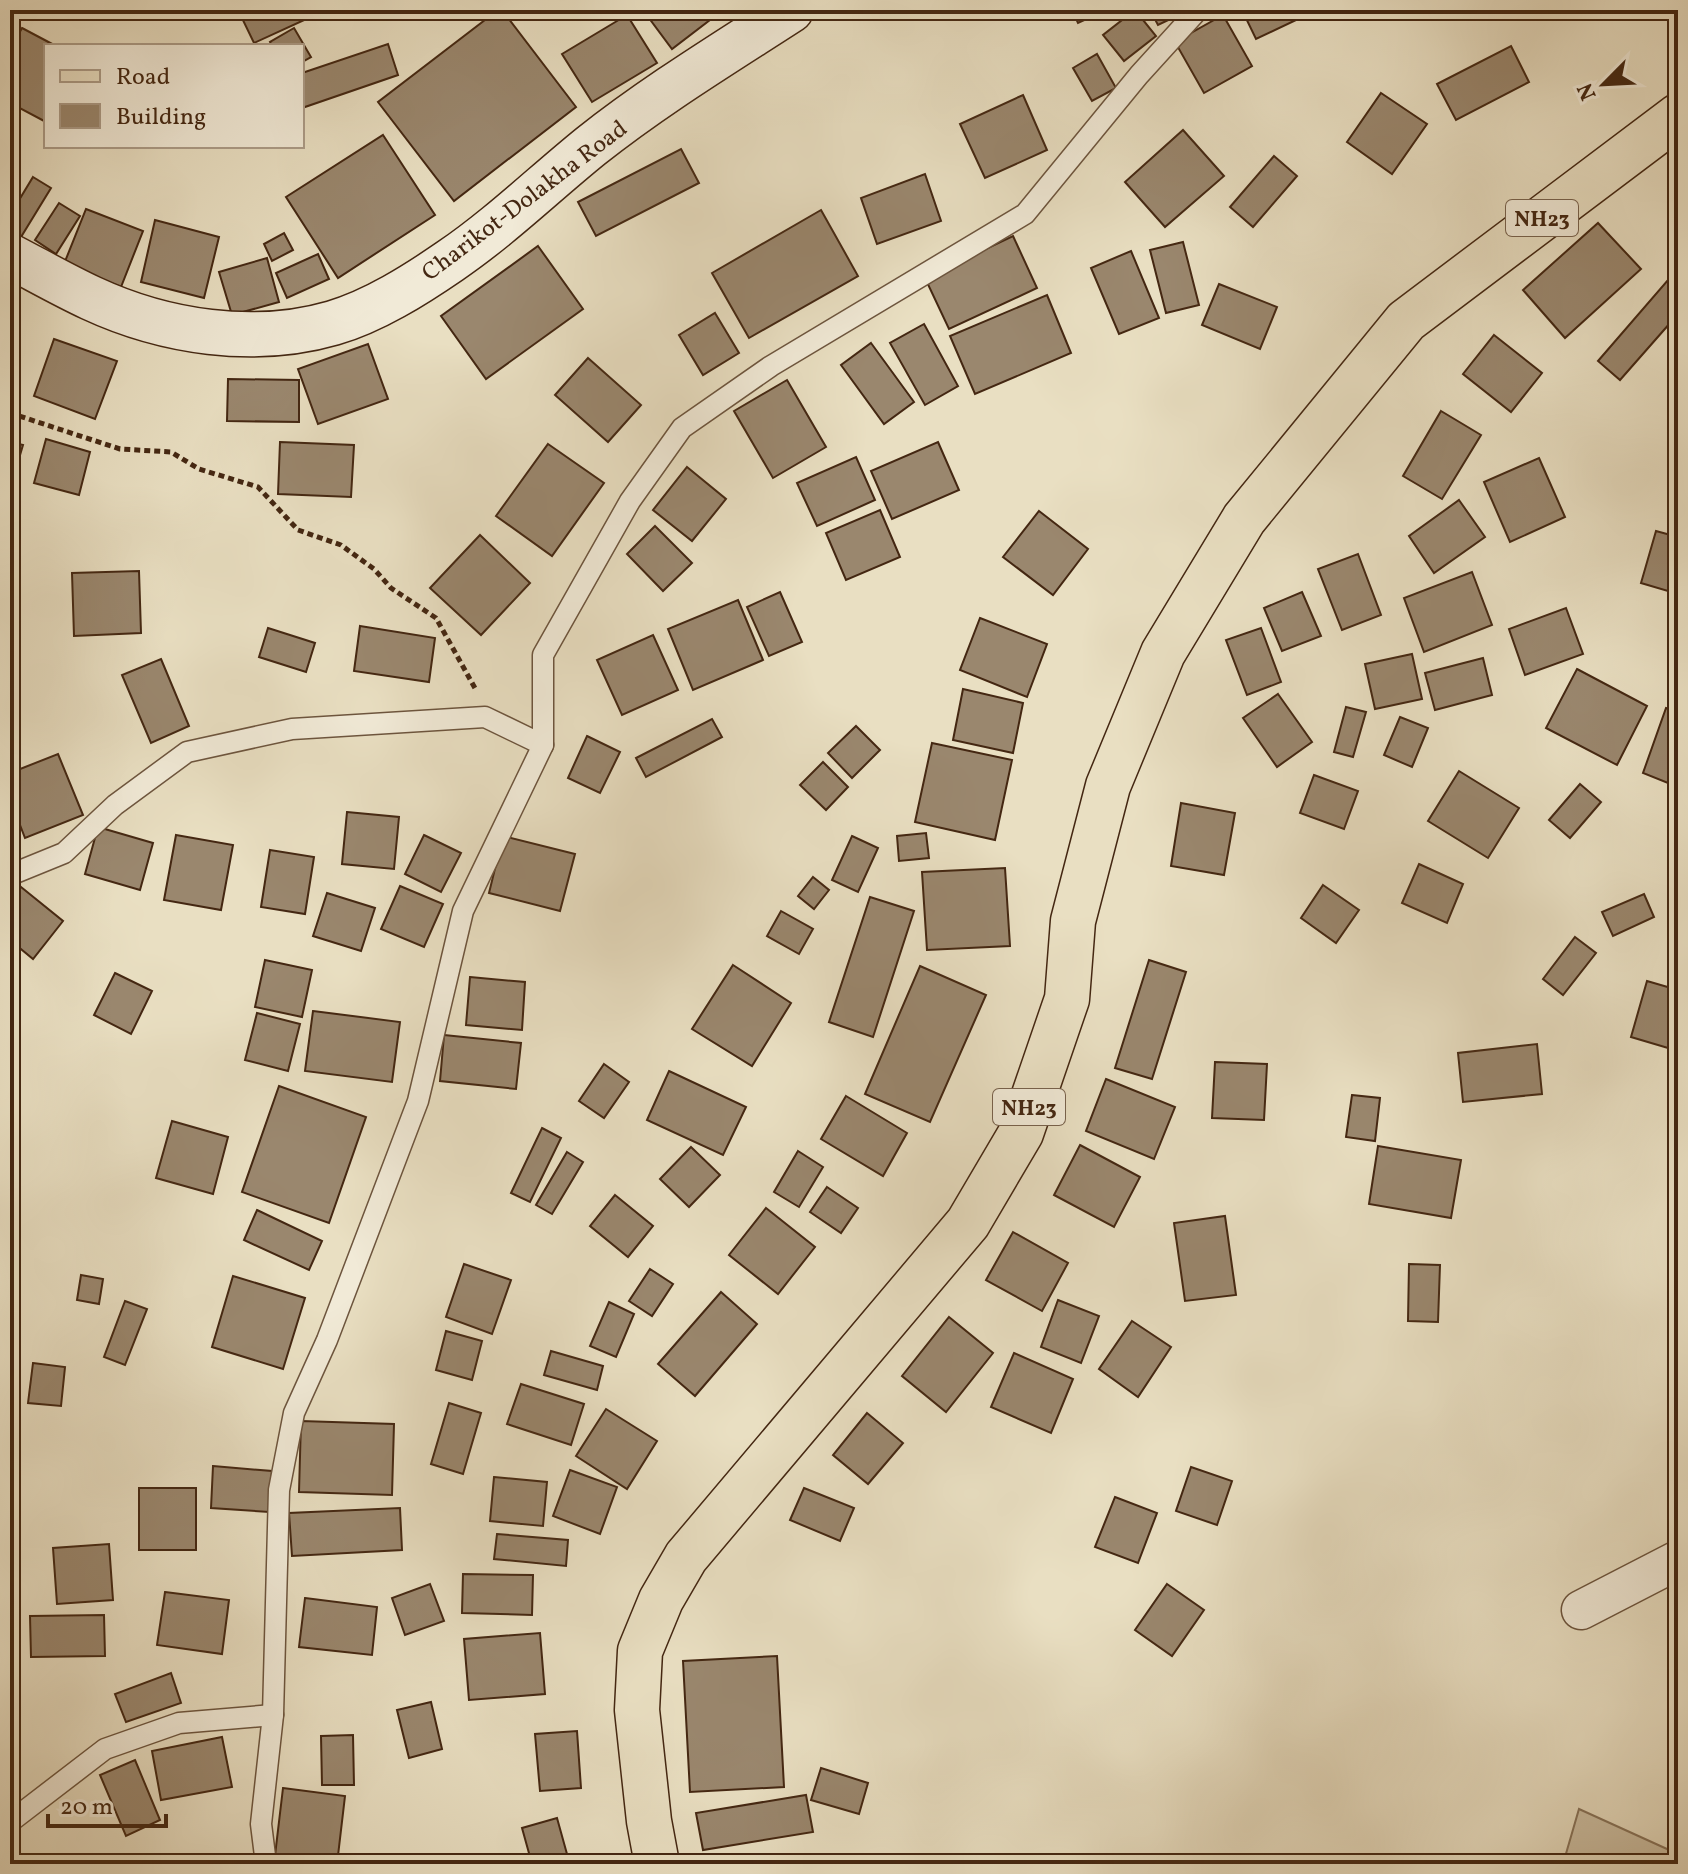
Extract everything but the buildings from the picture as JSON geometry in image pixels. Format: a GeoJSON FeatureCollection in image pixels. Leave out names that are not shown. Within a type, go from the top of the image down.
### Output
{"type":"FeatureCollection","features":[{"type":"Feature","properties":{"kind":"main road","name":"Charikot-Dolakha Road"},"geometry":{"type":"LineString","coordinates":[[10,256],[93,299],[165,324],[227,334],[280,334],[334,323],[390,298],[450,261],[592,145],[692,74],[791,10]]}},
{"type":"Feature","properties":{"kind":"main road","name":"NH23"},"geometry":{"type":"LineString","coordinates":[[657,1864],[637,1710],[640,1651],[661,1600],[686,1557],[968,1223],[1021,1133],[1067,999],[1073,921],[1108,786],[1163,653],[1244,519],[1406,321],[1677,116]]}},
{"type":"Feature","properties":{"kind":"street"},"geometry":{"type":"LineString","coordinates":[[1581,1610],[1678,1560]]}},
{"type":"Feature","properties":{"kind":"lane"},"geometry":{"type":"LineString","coordinates":[[266,1864],[261,1824],[273,1715],[279,1490],[294,1413],[327,1340],[418,1101],[463,911],[543,745],[543,655],[630,501],[682,428],[771,366],[1025,214],[1139,75],[1198,10]]}},
{"type":"Feature","properties":{"kind":"lane"},"geometry":{"type":"LineString","coordinates":[[10,875],[64,853],[115,805],[187,752],[292,729],[485,717],[543,745]]}},
{"type":"Feature","properties":{"kind":"lane"},"geometry":{"type":"LineString","coordinates":[[10,1822],[105,1749],[179,1723],[273,1715]]}},
{"type":"Feature","properties":{"kind":"path"},"geometry":{"type":"LineString","coordinates":[[10,413],[120,449],[171,452],[199,469],[258,487],[298,530],[341,545],[374,569],[391,588],[436,618],[482,701],[485,717]]}},
{"type":"Feature","properties":{"kind":"shaded area"},"geometry":{"type":"Polygon","coordinates":[[[1579,1809],[1678,1854],[1678,1864],[1563,1864],[1579,1809]]]}}]}
